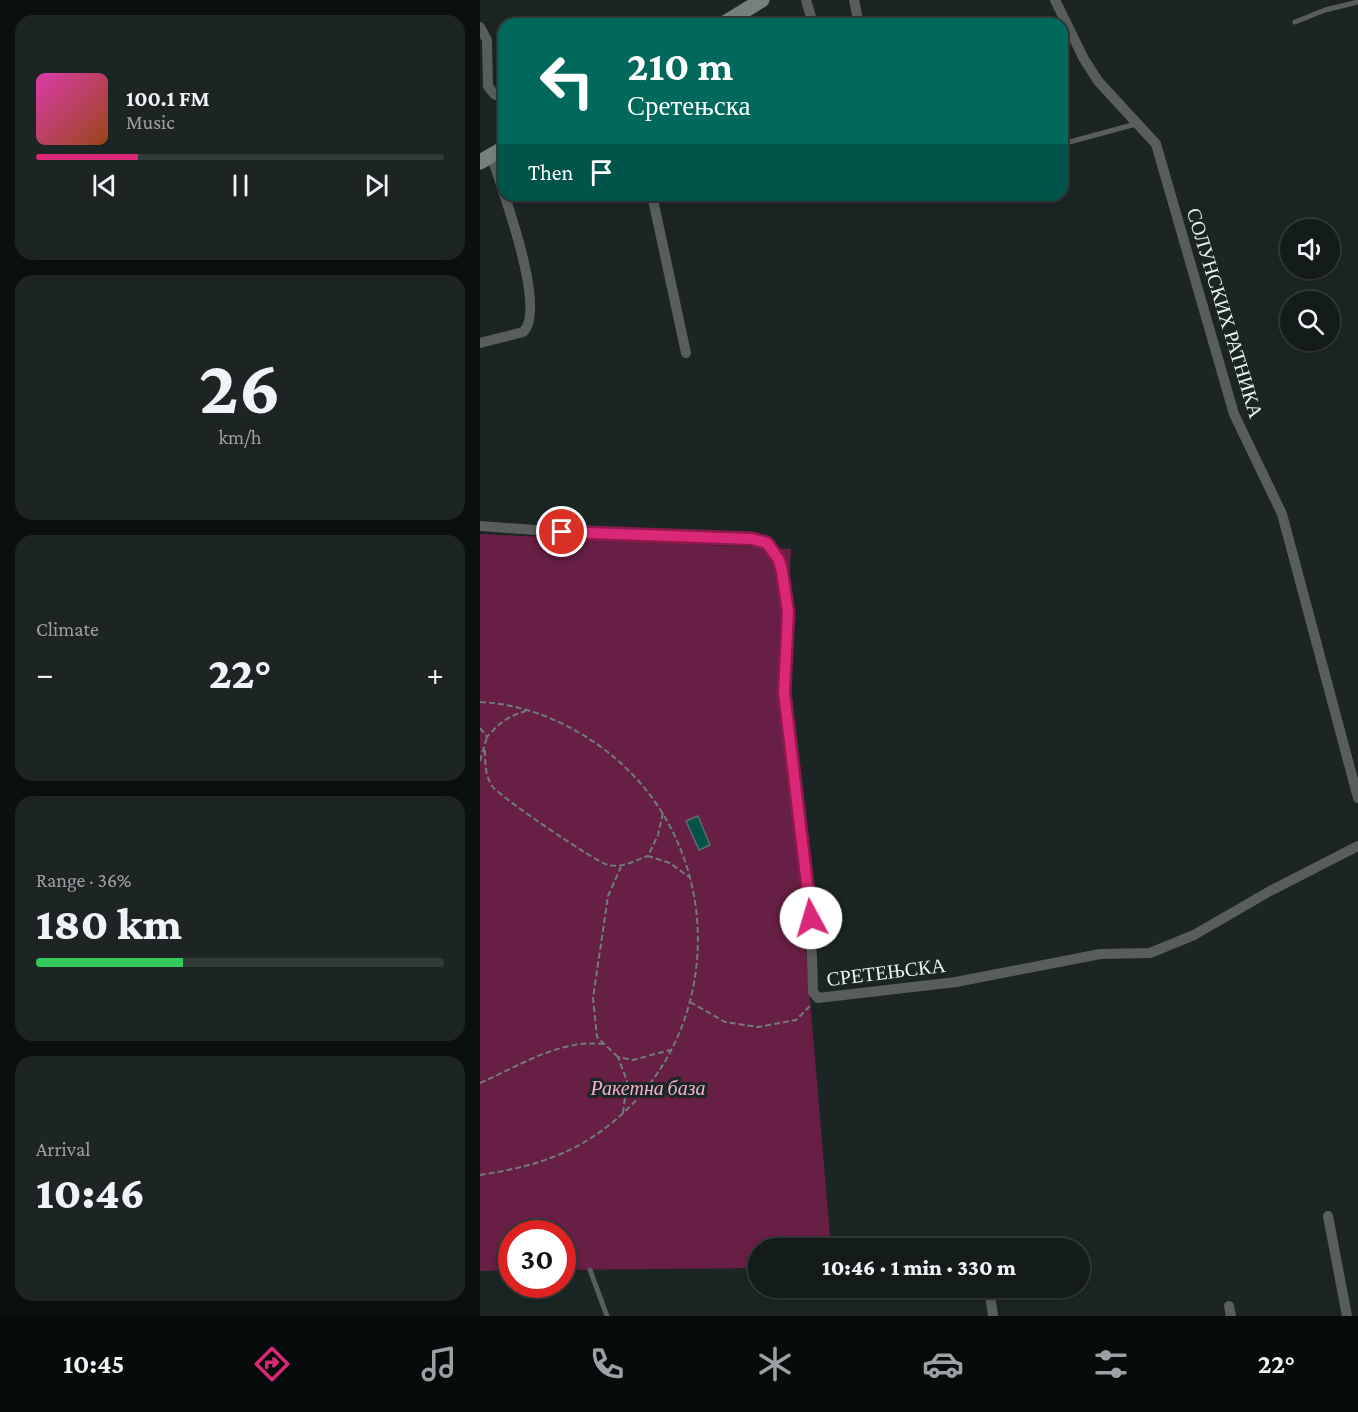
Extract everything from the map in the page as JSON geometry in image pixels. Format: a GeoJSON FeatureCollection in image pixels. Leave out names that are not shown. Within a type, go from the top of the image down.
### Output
{"type":"FeatureCollection","features":[{"type":"Feature","properties":{"kind":"street"},"geometry":{"type":"LineString","coordinates":[[733,18],[762,0]]}},
{"type":"Feature","properties":{"kind":"street"},"geometry":{"type":"LineString","coordinates":[[806,0],[811,18]]}},
{"type":"Feature","properties":{"kind":"street"},"geometry":{"type":"LineString","coordinates":[[854,0],[858,18]]}},
{"type":"Feature","properties":{"kind":"street","name":"СОЛУНСКИХ РАТНИКА"},"geometry":{"type":"LineString","coordinates":[[1055,0],[1064,18]]}},
{"type":"Feature","properties":{"kind":"street","name":"СОЛУНСКИХ РАТНИКА"},"geometry":{"type":"LineString","coordinates":[[1068,26],[1098,81],[1156,144],[1234,414],[1282,513],[1358,798]]}},
{"type":"Feature","properties":{"kind":"street"},"geometry":{"type":"LineString","coordinates":[[480,27],[487,40],[488,86],[498,96]]}},
{"type":"Feature","properties":{"kind":"street"},"geometry":{"type":"LineString","coordinates":[[492,155],[498,175]]}},
{"type":"Feature","properties":{"kind":"street"},"geometry":{"type":"LineString","coordinates":[[480,343],[523,333],[530,320],[526,268],[506,201]]}},
{"type":"Feature","properties":{"kind":"street"},"geometry":{"type":"LineString","coordinates":[[653,201],[686,352]]}},
{"type":"Feature","properties":{"kind":"street","name":"СРЕТЕЊСКА"},"geometry":{"type":"LineString","coordinates":[[480,526],[562,532],[752,539],[767,543],[773,549],[779,560],[788,612],[784,692],[809,899],[814,965],[813,992],[818,998],[956,982],[1100,954],[1150,953],[1194,935],[1270,891],[1358,846]]}},
{"type":"Feature","properties":{"kind":"street"},"geometry":{"type":"LineString","coordinates":[[1328,1216],[1347,1316]]}},
{"type":"Feature","properties":{"kind":"street"},"geometry":{"type":"LineString","coordinates":[[991,1298],[993,1316]]}},
{"type":"Feature","properties":{"kind":"lane"},"geometry":{"type":"LineString","coordinates":[[1295,22],[1326,10],[1358,2]]}},
{"type":"Feature","properties":{"kind":"lane"},"geometry":{"type":"LineString","coordinates":[[1068,142],[1137,123]]}},
{"type":"Feature","properties":{"kind":"lane"},"geometry":{"type":"LineString","coordinates":[[590,1270],[608,1316]]}},
{"type":"Feature","properties":{"kind":"path"},"geometry":{"type":"LineString","coordinates":[[480,702],[528,710],[561,723],[591,739],[618,760],[643,785],[663,813],[680,845],[692,879],[698,920],[698,951],[690,1002],[671,1050],[650,1083],[623,1113],[591,1138],[555,1157],[516,1169],[480,1174]]}},
{"type":"Feature","properties":{"kind":"path"},"geometry":{"type":"LineString","coordinates":[[528,710],[511,715],[498,724],[487,737],[486,772],[493,787],[573,846],[606,865],[621,867],[648,856],[670,863],[692,879]]}},
{"type":"Feature","properties":{"kind":"path"},"geometry":{"type":"LineString","coordinates":[[480,728],[487,737]]}},
{"type":"Feature","properties":{"kind":"path"},"geometry":{"type":"LineString","coordinates":[[480,761],[485,750]]}},
{"type":"Feature","properties":{"kind":"path"},"geometry":{"type":"LineString","coordinates":[[648,856],[658,835],[663,813]]}},
{"type":"Feature","properties":{"kind":"path"},"geometry":{"type":"LineString","coordinates":[[621,867],[608,896],[594,998],[594,1023],[597,1037],[618,1057],[627,1082],[623,1113]]}},
{"type":"Feature","properties":{"kind":"path"},"geometry":{"type":"LineString","coordinates":[[690,1002],[725,1023],[758,1027],[796,1020],[818,998]]}},
{"type":"Feature","properties":{"kind":"path"},"geometry":{"type":"LineString","coordinates":[[480,1083],[565,1046],[583,1041],[603,1044]]}},
{"type":"Feature","properties":{"kind":"path"},"geometry":{"type":"LineString","coordinates":[[618,1057],[633,1060],[671,1050]]}},
{"type":"Feature","properties":{"kind":"green space","name":"Ракетна база"},"geometry":{"type":"Polygon","coordinates":[[[480,534],[791,549],[784,692],[830,1238],[748,1238],[748,1268],[576,1270],[576,1220],[498,1220],[498,1270],[480,1271],[480,534]]]}},
{"type":"Feature","properties":{"kind":"building"},"geometry":{"type":"Polygon","coordinates":[[[698,816],[710,845],[699,850],[686,821],[698,816]]]}},
{"type":"Feature","properties":{"kind":"route"},"geometry":{"type":"LineString","coordinates":[[562,532],[752,539],[767,543],[773,549],[782,572],[788,612],[784,692],[796,777],[801,846],[811,918]]}}]}
